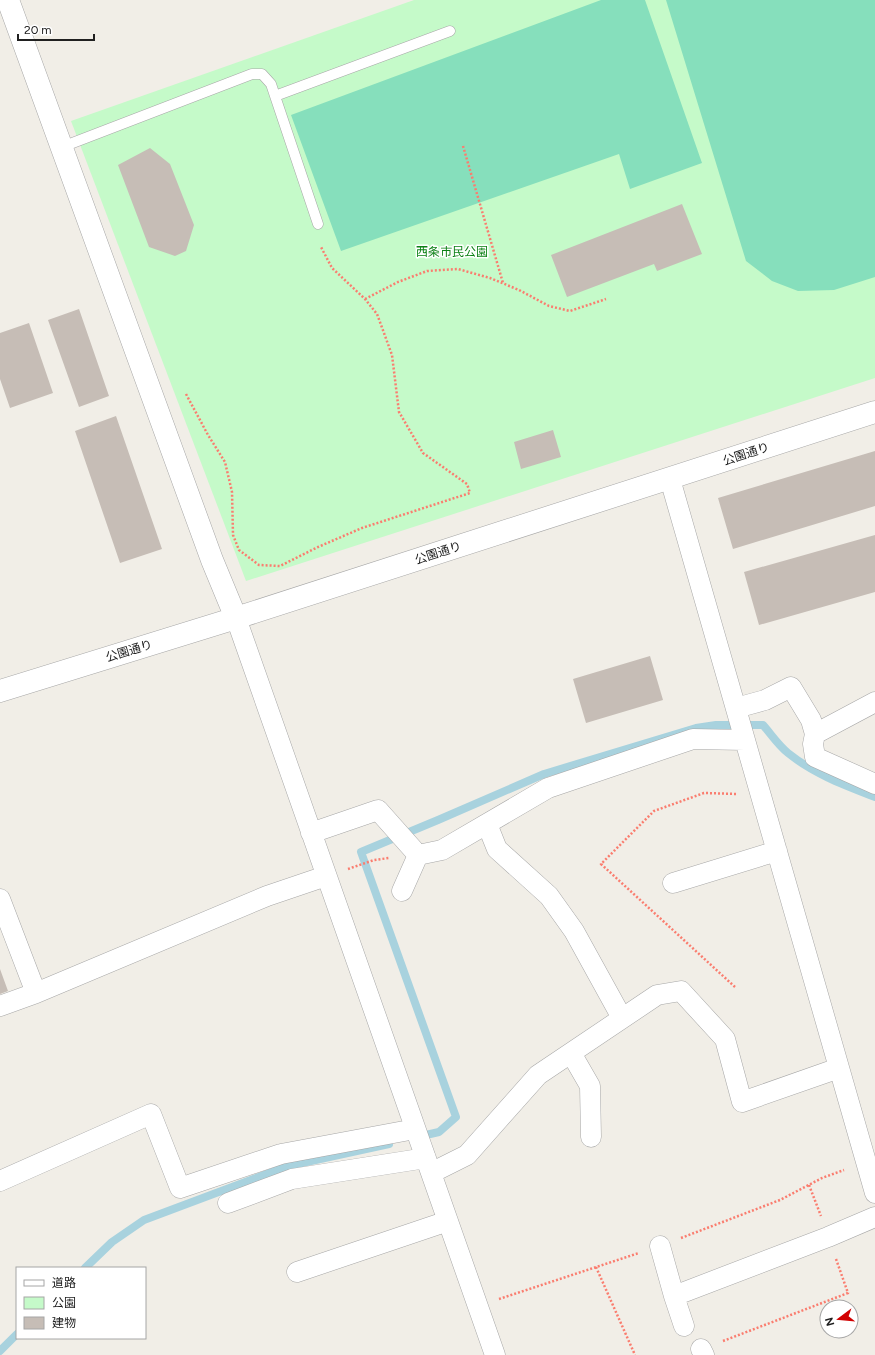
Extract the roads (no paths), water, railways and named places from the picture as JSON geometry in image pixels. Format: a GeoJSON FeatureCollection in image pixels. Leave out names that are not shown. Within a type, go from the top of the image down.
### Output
{"type":"FeatureCollection","features":[{"type":"Feature","properties":{"kind":"street"},"geometry":{"type":"LineString","coordinates":[[8,0],[212,560],[236,618],[495,1355]]}},
{"type":"Feature","properties":{"kind":"street","name":"公園通り"},"geometry":{"type":"LineString","coordinates":[[0,691],[236,618],[875,412]]}},
{"type":"Feature","properties":{"kind":"street"},"geometry":{"type":"LineString","coordinates":[[670,479],[875,1193]]}},
{"type":"Feature","properties":{"kind":"street"},"geometry":{"type":"LineString","coordinates":[[736,708],[766,700],[791,687],[811,720],[815,734],[813,744],[815,757],[875,784]]}},
{"type":"Feature","properties":{"kind":"street"},"geometry":{"type":"LineString","coordinates":[[815,734],[875,702]]}},
{"type":"Feature","properties":{"kind":"street"},"geometry":{"type":"LineString","coordinates":[[418,855],[442,850],[548,788],[693,738],[745,740]]}},
{"type":"Feature","properties":{"kind":"street"},"geometry":{"type":"LineString","coordinates":[[311,833],[378,810],[418,855]]}},
{"type":"Feature","properties":{"kind":"street"},"geometry":{"type":"LineString","coordinates":[[487,824],[497,849],[549,896],[574,931],[622,1018]]}},
{"type":"Feature","properties":{"kind":"street"},"geometry":{"type":"LineString","coordinates":[[673,883],[777,851]]}},
{"type":"Feature","properties":{"kind":"street"},"geometry":{"type":"LineString","coordinates":[[402,891],[418,855]]}},
{"type":"Feature","properties":{"kind":"street"},"geometry":{"type":"LineString","coordinates":[[0,1006],[36,993],[267,896],[326,876]]}},
{"type":"Feature","properties":{"kind":"street"},"geometry":{"type":"LineString","coordinates":[[0,899],[36,993]]}},
{"type":"Feature","properties":{"kind":"street"},"geometry":{"type":"LineString","coordinates":[[228,1203],[292,1179],[467,1155],[538,1075],[657,994],[681,991],[725,1039],[742,1102],[839,1068]]}},
{"type":"Feature","properties":{"kind":"street"},"geometry":{"type":"LineString","coordinates":[[571,1053],[590,1086],[590,1136]]}},
{"type":"Feature","properties":{"kind":"street"},"geometry":{"type":"LineString","coordinates":[[0,1181],[151,1114],[180,1188],[281,1154],[416,1130]]}},
{"type":"Feature","properties":{"kind":"street"},"geometry":{"type":"LineString","coordinates":[[674,1296],[875,1217]]}},
{"type":"Feature","properties":{"kind":"street"},"geometry":{"type":"LineString","coordinates":[[297,1272],[448,1221]]}},
{"type":"Feature","properties":{"kind":"street"},"geometry":{"type":"LineString","coordinates":[[660,1246],[684,1326]]}},
{"type":"Feature","properties":{"kind":"lane"},"geometry":{"type":"LineString","coordinates":[[275,96],[450,31]]}},
{"type":"Feature","properties":{"kind":"lane"},"geometry":{"type":"LineString","coordinates":[[62,147],[252,74],[262,74],[271,84],[318,224]]}},
{"type":"Feature","properties":{"kind":"waterway"},"geometry":{"type":"LineString","coordinates":[[417,1137],[439,1132],[456,1117],[361,852],[544,774],[696,728],[716,725],[763,725],[784,750],[808,767],[875,797]]}},
{"type":"Feature","properties":{"kind":"waterway"},"geometry":{"type":"LineString","coordinates":[[86,1267],[112,1242],[144,1220],[288,1166],[389,1144]]}},
{"type":"Feature","properties":{"kind":"waterway"},"geometry":{"type":"LineString","coordinates":[[0,1351],[16,1335]]}},
{"type":"Feature","properties":{"kind":"park label","name":"西条市民公園"},"geometry":{"type":"Point","coordinates":[452,252]}}]}
